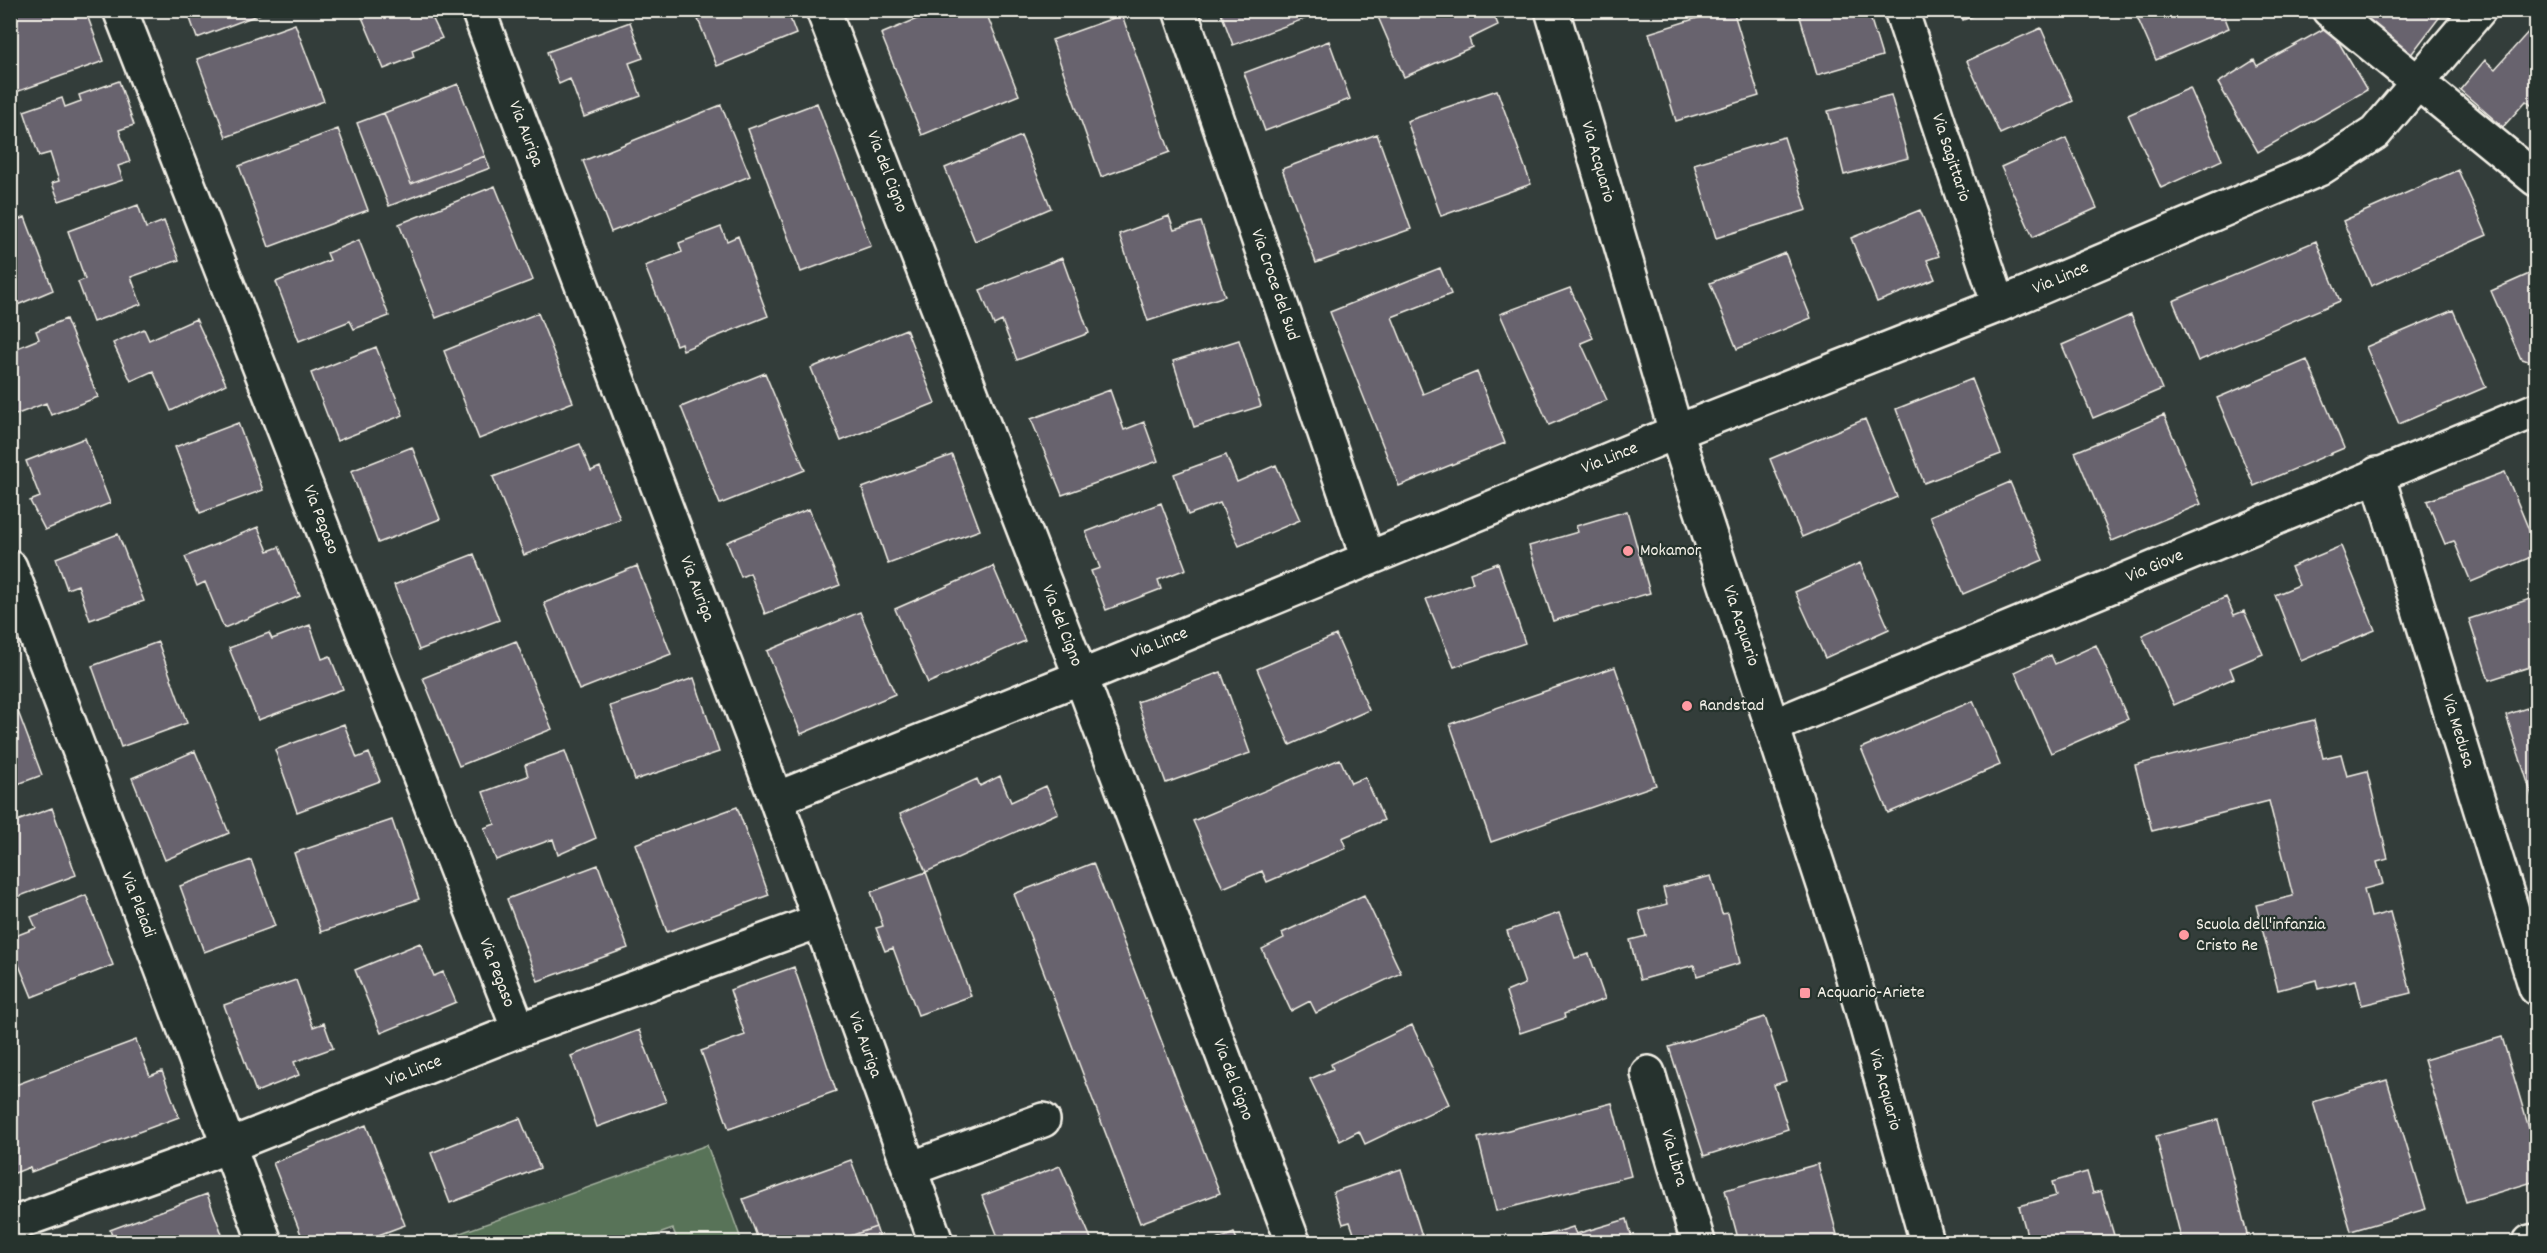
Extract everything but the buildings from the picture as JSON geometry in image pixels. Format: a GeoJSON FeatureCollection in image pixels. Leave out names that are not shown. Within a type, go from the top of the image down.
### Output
{"type":"FeatureCollection","features":[{"type":"Feature","properties":{"kind":"street","name":"Via Pegaso"},"geometry":{"type":"LineString","coordinates":[[120,10],[519,1030]]}},
{"type":"Feature","properties":{"kind":"street","name":"Via Auriga"},"geometry":{"type":"LineString","coordinates":[[478,10],[776,799],[936,1242]]}},
{"type":"Feature","properties":{"kind":"street","name":"Via del Cigno"},"geometry":{"type":"LineString","coordinates":[[823,10],[1080,677],[1293,1242]]}},
{"type":"Feature","properties":{"kind":"street","name":"Via Croce del Sud"},"geometry":{"type":"LineString","coordinates":[[1180,10],[1368,559]]}},
{"type":"Feature","properties":{"kind":"street","name":"Via Acquario"},"geometry":{"type":"LineString","coordinates":[[1552,10],[1676,432],[1845,949],[1927,1242]]}},
{"type":"Feature","properties":{"kind":"street","name":"Via Sagittario"},"geometry":{"type":"LineString","coordinates":[[1901,10],[1999,305]]}},
{"type":"Feature","properties":{"kind":"street"},"geometry":{"type":"LineString","coordinates":[[2329,10],[2536,179]]}},
{"type":"Feature","properties":{"kind":"street","name":"Via Lince"},"geometry":{"type":"LineString","coordinates":[[776,799],[1080,677],[1676,432],[1999,305],[2319,169],[2375,133],[2479,10]]}},
{"type":"Feature","properties":{"kind":"street","name":"Via Giove"},"geometry":{"type":"LineString","coordinates":[[1773,726],[2536,410]]}},
{"type":"Feature","properties":{"kind":"street","name":"Via Medusa"},"geometry":{"type":"LineString","coordinates":[[2377,474],[2536,987]]}},
{"type":"Feature","properties":{"kind":"street","name":"Via Pleiadi"},"geometry":{"type":"LineString","coordinates":[[10,567],[265,1242]]}},
{"type":"Feature","properties":{"kind":"street","name":"Via Lince"},"geometry":{"type":"LineString","coordinates":[[10,1225],[228,1146],[519,1030],[819,921]]}},
{"type":"Feature","properties":{"kind":"street","name":"Via Libra"},"geometry":{"type":"LineString","coordinates":[[1648,1073],[1698,1242]]}},
{"type":"Feature","properties":{"kind":"street"},"geometry":{"type":"LineString","coordinates":[[910,1169],[1043,1120]]}},
{"type":"Feature","properties":{"kind":"street"},"geometry":{"type":"LineString","coordinates":[[2530,1242],[2536,1241]]}},
{"type":"Feature","properties":{"kind":"green space"},"geometry":{"type":"Polygon","coordinates":[[[707,1145],[742,1242],[678,1242],[673,1229],[636,1242],[435,1242],[707,1145]]]}},
{"type":"Feature","properties":{"kind":"place","name":"Mokamor"},"geometry":{"type":"Point","coordinates":[1628,551]}},
{"type":"Feature","properties":{"kind":"place","name":"Randstad"},"geometry":{"type":"Point","coordinates":[1687,706]}},
{"type":"Feature","properties":{"kind":"place","name":"Scuola dell'infanzia Cristo Re"},"geometry":{"type":"Point","coordinates":[2184,935]}},
{"type":"Feature","properties":{"kind":"place","name":"Acquario-Ariete"},"geometry":{"type":"Point","coordinates":[1805,993]}}]}
